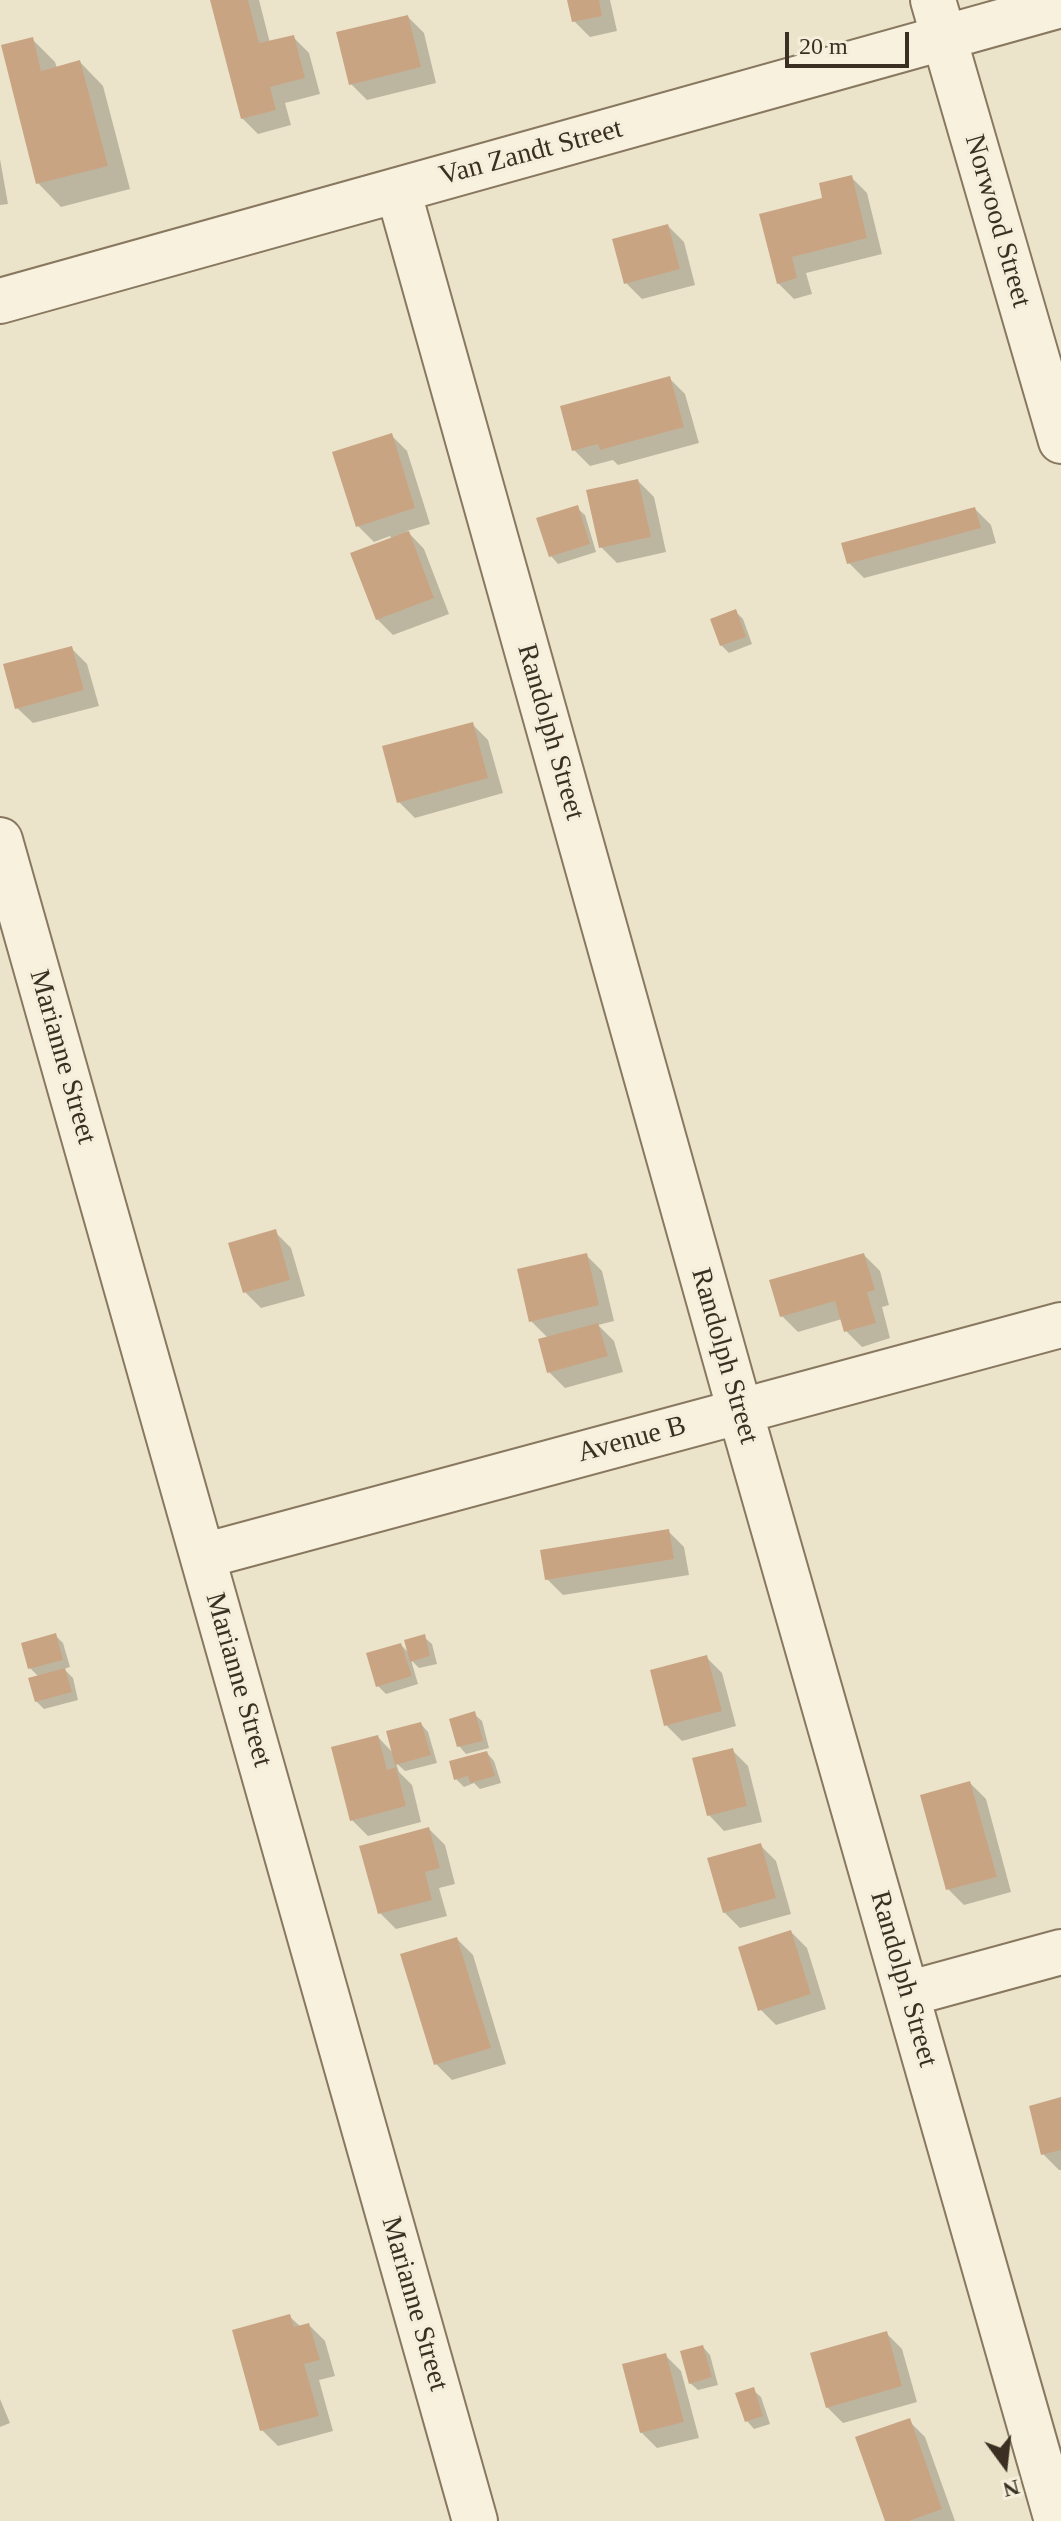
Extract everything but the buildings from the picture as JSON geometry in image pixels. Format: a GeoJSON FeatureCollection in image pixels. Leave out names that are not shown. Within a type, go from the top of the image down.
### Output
{"type":"FeatureCollection","features":[{"type":"Feature","properties":{"kind":"street","name":"Van Zandt Street"},"geometry":{"type":"LineString","coordinates":[[0,301],[398,190],[939,19],[1061,5]]}},
{"type":"Feature","properties":{"kind":"street","name":"Norwood Street"},"geometry":{"type":"LineString","coordinates":[[939,19],[1060,432]]}},
{"type":"Feature","properties":{"kind":"street","name":"Randolph Street"},"geometry":{"type":"LineString","coordinates":[[398,190],[740,1411],[1057,2521]]}},
{"type":"Feature","properties":{"kind":"street","name":"Marianne Street"},"geometry":{"type":"LineString","coordinates":[[0,840],[475,2521]]}},
{"type":"Feature","properties":{"kind":"street","name":"Avenue B"},"geometry":{"type":"LineString","coordinates":[[203,1556],[1061,1325]]}},
{"type":"Feature","properties":{"kind":"street"},"geometry":{"type":"LineString","coordinates":[[907,1994],[1061,1952]]}}]}
